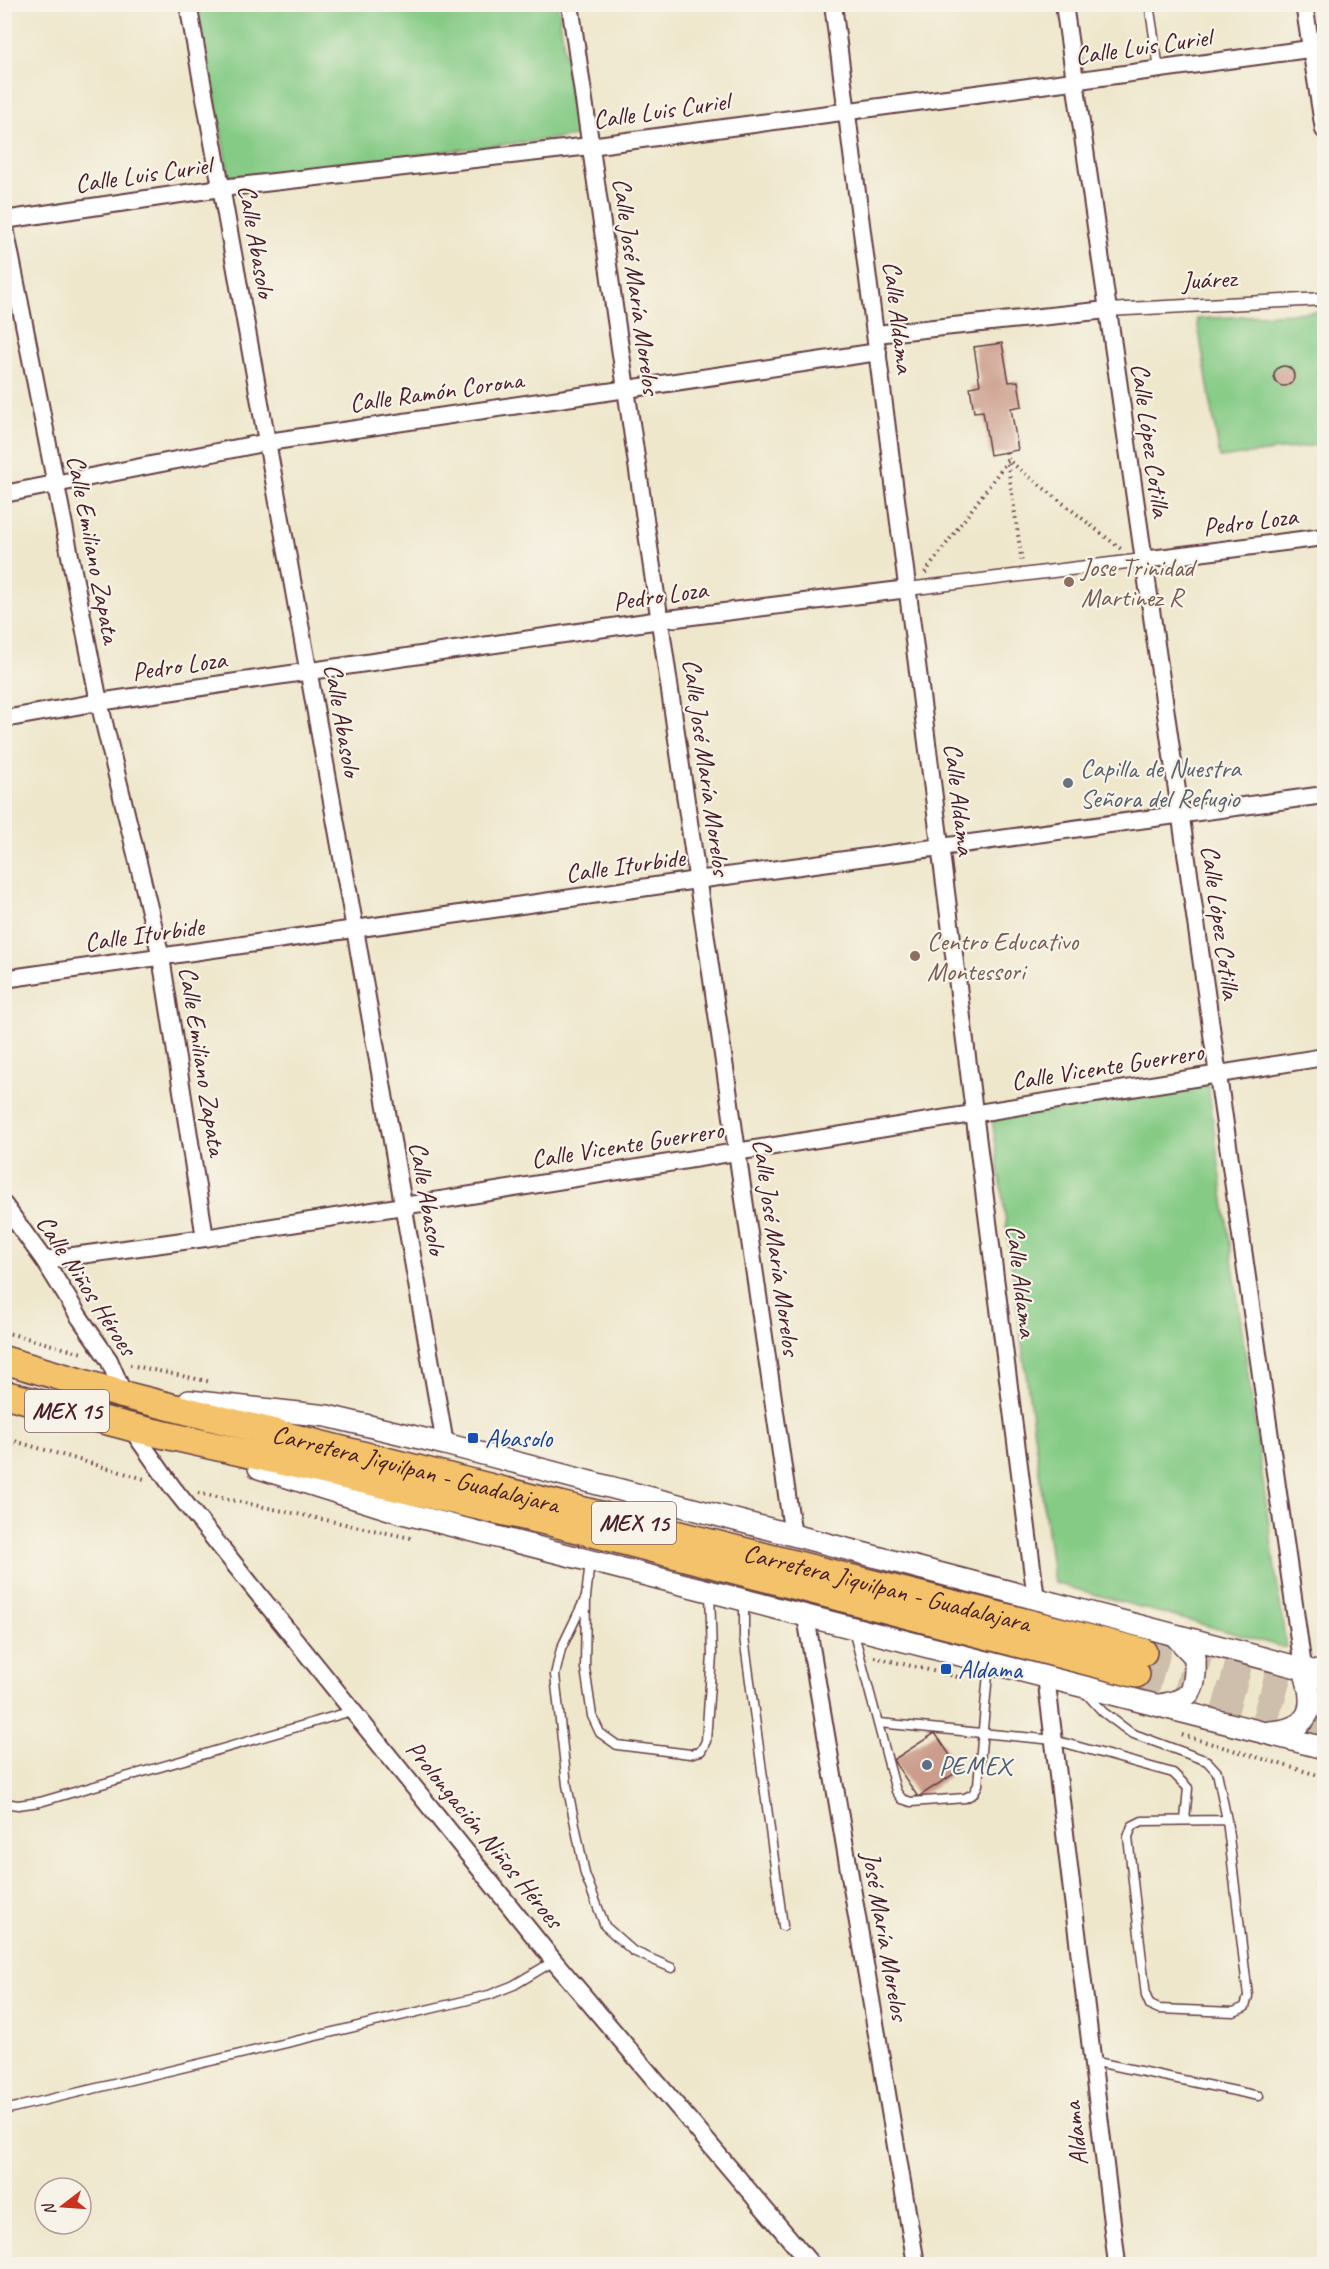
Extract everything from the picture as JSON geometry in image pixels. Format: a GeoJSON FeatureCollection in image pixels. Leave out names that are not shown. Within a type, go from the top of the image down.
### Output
{"type":"FeatureCollection","features":[{"type":"Feature","properties":{"kind":"highway","name":"Carretera Jiquilpan - Guadalajara"},"geometry":{"type":"LineString","coordinates":[[4,1360],[124,1395],[1140,1663],[550,1522],[130,1427],[4,1394]]}},
{"type":"Feature","properties":{"kind":"street","name":"Calle Abasolo"},"geometry":{"type":"LineString","coordinates":[[188,4],[309,671],[445,1444]]}},
{"type":"Feature","properties":{"kind":"street","name":"Calle José María Morelos"},"geometry":{"type":"LineString","coordinates":[[570,4],[793,1536]]}},
{"type":"Feature","properties":{"kind":"street","name":"Calle Aldama"},"geometry":{"type":"LineString","coordinates":[[833,4],[911,589],[941,847],[1036,1599]]}},
{"type":"Feature","properties":{"kind":"street","name":"Calle López Cotilla"},"geometry":{"type":"LineString","coordinates":[[1064,4],[1102,311],[1139,561],[1181,815],[1216,1074],[1318,1673]]}},
{"type":"Feature","properties":{"kind":"street"},"geometry":{"type":"LineString","coordinates":[[1304,4],[1318,48],[1324,130]]}},
{"type":"Feature","properties":{"kind":"street","name":"Calle Luis Curiel"},"geometry":{"type":"LineString","coordinates":[[4,221],[221,188],[590,146],[1318,48]]}},
{"type":"Feature","properties":{"kind":"street","name":"Calle Emiliano Zapata"},"geometry":{"type":"LineString","coordinates":[[4,221],[99,702],[161,957],[205,1238]]}},
{"type":"Feature","properties":{"kind":"street","name":"Juárez"},"geometry":{"type":"LineString","coordinates":[[1102,311],[1324,299]]}},
{"type":"Feature","properties":{"kind":"street"},"geometry":{"type":"LineString","coordinates":[[876,334],[1102,311]]}},
{"type":"Feature","properties":{"kind":"street","name":"Calle Ramón Corona"},"geometry":{"type":"LineString","coordinates":[[4,495],[268,442],[878,352]]}},
{"type":"Feature","properties":{"kind":"street","name":"Pedro Loza"},"geometry":{"type":"LineString","coordinates":[[4,719],[99,702],[660,620],[1324,537]]}},
{"type":"Feature","properties":{"kind":"street","name":"Calle Iturbide"},"geometry":{"type":"LineString","coordinates":[[4,979],[697,880],[1324,795]]}},
{"type":"Feature","properties":{"kind":"street","name":"Calle Vicente Guerrero"},"geometry":{"type":"LineString","coordinates":[[44,1260],[205,1238],[1324,1057]]}},
{"type":"Feature","properties":{"kind":"street","name":"Calle Niños Héroes"},"geometry":{"type":"LineString","coordinates":[[4,1205],[44,1260],[109,1360],[124,1395]]}},
{"type":"Feature","properties":{"kind":"street"},"geometry":{"type":"LineString","coordinates":[[124,1395],[327,1416],[445,1444],[1318,1673],[1310,1696],[1309,1713],[1303,1722],[1286,1730],[1257,1732]]}},
{"type":"Feature","properties":{"kind":"street"},"geometry":{"type":"LineString","coordinates":[[130,1427],[399,1512],[1046,1676],[1081,1688],[1159,1705],[1324,1748]]}},
{"type":"Feature","properties":{"kind":"street","name":"Prolongación Niños Héroes"},"geometry":{"type":"LineString","coordinates":[[130,1427],[173,1488],[554,1961],[811,2265]]}},
{"type":"Feature","properties":{"kind":"street","name":"José María Morelos"},"geometry":{"type":"LineString","coordinates":[[806,1617],[916,2265]]}},
{"type":"Feature","properties":{"kind":"street"},"geometry":{"type":"LineString","coordinates":[[1159,1705],[1186,1698],[1196,1679],[1195,1657],[1174,1635]]}},
{"type":"Feature","properties":{"kind":"street","name":"Aldama"},"geometry":{"type":"LineString","coordinates":[[1046,1676],[1117,2265]]}},
{"type":"Feature","properties":{"kind":"lane"},"geometry":{"type":"LineString","coordinates":[[1149,4],[1159,69]]}},
{"type":"Feature","properties":{"kind":"lane"},"geometry":{"type":"LineString","coordinates":[[590,1560],[585,1597],[585,1668],[592,1716],[600,1733],[617,1745],[690,1754],[701,1751],[706,1741],[712,1655],[710,1592]]}},
{"type":"Feature","properties":{"kind":"lane"},"geometry":{"type":"LineString","coordinates":[[585,1597],[561,1649],[555,1674],[567,1785],[585,1874],[605,1926],[633,1951],[672,1968]]}},
{"type":"Feature","properties":{"kind":"lane"},"geometry":{"type":"LineString","coordinates":[[744,1601],[744,1637],[783,1926]]}},
{"type":"Feature","properties":{"kind":"lane"},"geometry":{"type":"LineString","coordinates":[[852,1626],[896,1791],[902,1799],[911,1802],[965,1798],[973,1794],[978,1785],[989,1662]]}},
{"type":"Feature","properties":{"kind":"lane"},"geometry":{"type":"LineString","coordinates":[[1081,1688],[1103,1712],[1131,1733],[1207,1761],[1217,1772],[1227,1820],[1248,1996],[1245,2007],[1234,2012],[1160,2009],[1150,2005],[1146,1996],[1128,1837],[1132,1826],[1142,1821],[1227,1820]]}},
{"type":"Feature","properties":{"kind":"lane"},"geometry":{"type":"LineString","coordinates":[[4,1803],[18,1805],[40,1802],[352,1711]]}},
{"type":"Feature","properties":{"kind":"lane"},"geometry":{"type":"LineString","coordinates":[[879,1723],[1054,1740],[1173,1773],[1188,1788],[1185,1820]]}},
{"type":"Feature","properties":{"kind":"lane"},"geometry":{"type":"LineString","coordinates":[[4,2110],[489,1995],[514,1985],[554,1961]]}},
{"type":"Feature","properties":{"kind":"lane"},"geometry":{"type":"LineString","coordinates":[[1092,2061],[1259,2096]]}},
{"type":"Feature","properties":{"kind":"path"},"geometry":{"type":"LineString","coordinates":[[1006,452],[1024,575]]}},
{"type":"Feature","properties":{"kind":"path"},"geometry":{"type":"LineString","coordinates":[[1008,460],[1139,561]]}},
{"type":"Feature","properties":{"kind":"path"},"geometry":{"type":"LineString","coordinates":[[911,589],[1008,460]]}},
{"type":"Feature","properties":{"kind":"path"},"geometry":{"type":"LineString","coordinates":[[4,1332],[109,1360]]}},
{"type":"Feature","properties":{"kind":"path"},"geometry":{"type":"LineString","coordinates":[[4,1438],[173,1488]]}},
{"type":"Feature","properties":{"kind":"green space"},"geometry":{"type":"Polygon","coordinates":[[[198,5],[558,5],[576,136],[229,177],[198,5]]]}},
{"type":"Feature","properties":{"kind":"green space"},"geometry":{"type":"Polygon","coordinates":[[[1324,311],[1324,444],[1220,458],[1197,319],[1324,311]]]}},
{"type":"Feature","properties":{"kind":"green space"},"geometry":{"type":"Polygon","coordinates":[[[1208,1085],[1286,1648],[1054,1583],[992,1118],[1208,1085]]]}},
{"type":"Feature","properties":{"kind":"building"},"geometry":{"type":"Polygon","coordinates":[[[1002,343],[1009,382],[1018,381],[1022,406],[1011,408],[1018,450],[990,455],[983,411],[974,412],[970,387],[980,385],[974,347],[1002,343]]]}},
{"type":"Feature","properties":{"kind":"building"},"geometry":{"type":"Polygon","coordinates":[[[1284,366],[1291,369],[1294,376],[1291,383],[1284,386],[1277,383],[1274,376],[1277,369],[1284,366]]]}},
{"type":"Feature","properties":{"kind":"building","name":"PEMEX"},"geometry":{"type":"Polygon","coordinates":[[[935,1733],[960,1770],[918,1797],[893,1760],[935,1733]]]}},
{"type":"Feature","properties":{"kind":"tunnel"},"geometry":{"type":"LineString","coordinates":[[1143,1652],[1324,1700]]}},
{"type":"Feature","properties":{"kind":"tunnel"},"geometry":{"type":"LineString","coordinates":[[1136,1674],[1324,1724]]}},
{"type":"Feature","properties":{"kind":"place","name":"Jose Trinidad Martinez R"},"geometry":{"type":"Point","coordinates":[1069,582]}},
{"type":"Feature","properties":{"kind":"place","name":"Capilla de Nuestra Señora del Refugio"},"geometry":{"type":"Point","coordinates":[1068,783]}},
{"type":"Feature","properties":{"kind":"place","name":"Centro Educativo Montessori"},"geometry":{"type":"Point","coordinates":[915,956]}},
{"type":"Feature","properties":{"kind":"place","name":"Abasolo"},"geometry":{"type":"Point","coordinates":[473,1438]}},
{"type":"Feature","properties":{"kind":"place","name":"Aldama"},"geometry":{"type":"Point","coordinates":[946,1669]}},
{"type":"Feature","properties":{"kind":"place","name":"PEMEX"},"geometry":{"type":"Point","coordinates":[927,1765]}}]}
